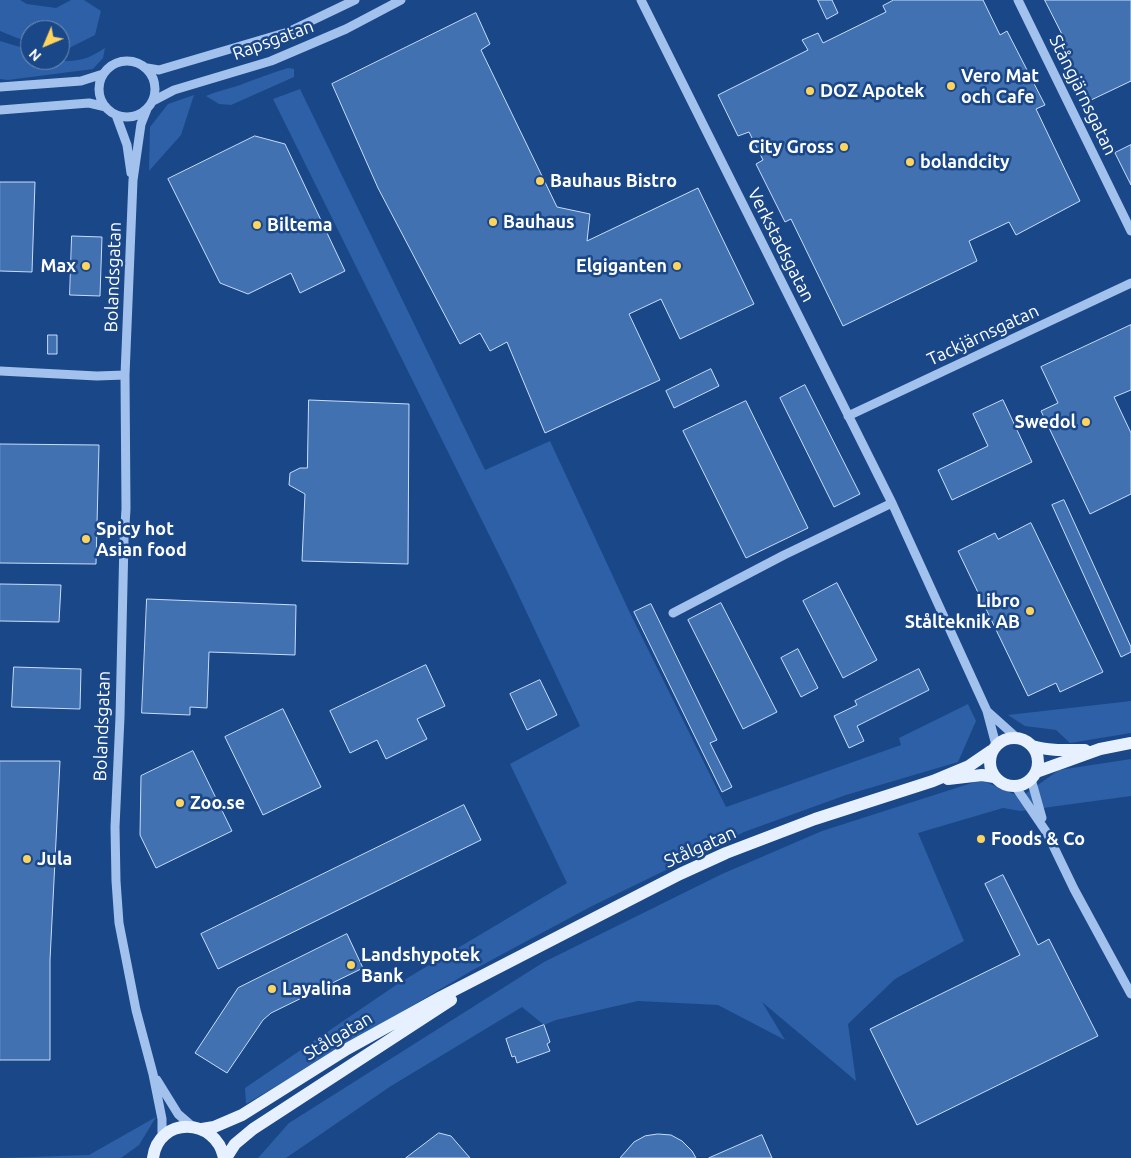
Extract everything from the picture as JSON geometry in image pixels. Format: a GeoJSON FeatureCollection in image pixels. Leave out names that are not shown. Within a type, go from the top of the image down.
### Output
{"type":"FeatureCollection","features":[{"type":"Feature","properties":{"kind":"main road"},"geometry":{"type":"LineString","coordinates":[[1034,775],[1038,763],[1036,752],[1027,741],[1016,737],[1002,740],[993,748],[990,767],[994,777],[1007,785],[1016,786],[1024,784],[1034,775],[1100,749]]}},
{"type":"Feature","properties":{"kind":"main road"},"geometry":{"type":"LineString","coordinates":[[1032,746],[1041,749],[1063,750],[1100,749],[1131,743]]}},
{"type":"Feature","properties":{"kind":"main road","name":"Stålgatan"},"geometry":{"type":"LineString","coordinates":[[162,1138],[173,1130],[183,1127],[214,1127],[242,1115],[347,1049],[441,997],[680,874],[726,853],[815,819],[933,781],[969,766],[993,748]]}},
{"type":"Feature","properties":{"kind":"main road","name":"Stålgatan"},"geometry":{"type":"LineString","coordinates":[[933,781],[971,776],[994,777]]}},
{"type":"Feature","properties":{"kind":"main road","name":"Stålgatan"},"geometry":{"type":"LineString","coordinates":[[225,1158],[235,1144],[253,1129],[492,971]]}},
{"type":"Feature","properties":{"kind":"main road"},"geometry":{"type":"LineString","coordinates":[[198,1128],[211,1134],[218,1142],[225,1158]]}},
{"type":"Feature","properties":{"kind":"main road"},"geometry":{"type":"LineString","coordinates":[[150,1156],[162,1138]]}},
{"type":"Feature","properties":{"kind":"street","name":"Rapsgatan"},"geometry":{"type":"LineString","coordinates":[[147,68],[159,70],[288,32],[354,0]]}},
{"type":"Feature","properties":{"kind":"street","name":"Rapsgatan"},"geometry":{"type":"LineString","coordinates":[[153,101],[174,90],[271,61],[346,29],[400,0]]}},
{"type":"Feature","properties":{"kind":"street","name":"Verkstadsgatan"},"geometry":{"type":"LineString","coordinates":[[641,0],[892,503],[987,711],[993,748]]}},
{"type":"Feature","properties":{"kind":"street","name":"Stångjärnsgatan"},"geometry":{"type":"LineString","coordinates":[[1018,0],[1131,231]]}},
{"type":"Feature","properties":{"kind":"street"},"geometry":{"type":"LineString","coordinates":[[123,61],[136,62],[147,68],[154,78],[156,90],[153,101],[147,109],[139,115],[129,117],[116,115],[106,107],[100,97],[99,85],[103,74],[111,66],[123,61]]}},
{"type":"Feature","properties":{"kind":"street"},"geometry":{"type":"LineString","coordinates":[[0,87],[81,81],[103,74]]}},
{"type":"Feature","properties":{"kind":"street"},"geometry":{"type":"LineString","coordinates":[[0,110],[90,103],[106,107]]}},
{"type":"Feature","properties":{"kind":"street","name":"Bolandsgatan"},"geometry":{"type":"LineString","coordinates":[[147,109],[141,124],[133,180],[125,375],[126,509],[115,818],[119,923],[136,1010],[153,1074],[162,1119],[162,1138]]}},
{"type":"Feature","properties":{"kind":"street","name":"Bolandsgatan"},"geometry":{"type":"LineString","coordinates":[[116,115],[127,145],[133,180]]}},
{"type":"Feature","properties":{"kind":"street","name":"Tackjärnsgatan"},"geometry":{"type":"LineString","coordinates":[[848,416],[1131,283]]}},
{"type":"Feature","properties":{"kind":"street"},"geometry":{"type":"LineString","coordinates":[[0,371],[97,376],[125,375]]}},
{"type":"Feature","properties":{"kind":"street"},"geometry":{"type":"LineString","coordinates":[[673,612],[784,555],[892,503]]}},
{"type":"Feature","properties":{"kind":"street","name":"Verkstadsgatan"},"geometry":{"type":"LineString","coordinates":[[987,711],[1016,737]]}},
{"type":"Feature","properties":{"kind":"street"},"geometry":{"type":"LineString","coordinates":[[1034,775],[1037,802],[1047,833]]}},
{"type":"Feature","properties":{"kind":"street"},"geometry":{"type":"LineString","coordinates":[[1016,786],[1047,833],[1074,889],[1131,994]]}},
{"type":"Feature","properties":{"kind":"street","name":"Bolandsgatan"},"geometry":{"type":"LineString","coordinates":[[153,1074],[178,1114],[198,1128]]}},
{"type":"Feature","properties":{"kind":"shaded area"},"geometry":{"type":"Polygon","coordinates":[[[0,0],[20,0],[27,4],[56,8],[71,0],[84,0],[101,11],[95,35],[70,48],[70,20],[20,20],[20,39],[0,31],[0,0]]]}},
{"type":"Feature","properties":{"kind":"shaded area"},"geometry":{"type":"Polygon","coordinates":[[[0,41],[20,47],[20,70],[70,70],[70,61],[89,57],[105,48],[103,58],[93,69],[8,80],[0,79],[0,41]]]}},
{"type":"Feature","properties":{"kind":"shaded area"},"geometry":{"type":"Polygon","coordinates":[[[288,68],[294,69],[294,77],[231,105],[219,104],[206,96],[218,91],[288,68]]]}},
{"type":"Feature","properties":{"kind":"shaded area"},"geometry":{"type":"Polygon","coordinates":[[[300,89],[485,470],[550,441],[630,613],[726,807],[901,745],[899,738],[968,704],[976,721],[958,762],[846,795],[744,832],[592,906],[471,971],[246,1104],[245,1088],[399,983],[567,883],[510,764],[580,726],[509,575],[273,99],[300,89]]]}},
{"type":"Feature","properties":{"kind":"shaded area"},"geometry":{"type":"Polygon","coordinates":[[[194,95],[181,135],[149,171],[150,127],[168,104],[194,95]]]}},
{"type":"Feature","properties":{"kind":"shaded area"},"geometry":{"type":"Polygon","coordinates":[[[1131,701],[1131,733],[1070,743],[1056,730],[1025,726],[1008,715],[1131,701]]]}},
{"type":"Feature","properties":{"kind":"shaded area"},"geometry":{"type":"Polygon","coordinates":[[[1131,759],[1131,796],[1021,811],[1003,808],[918,833],[964,941],[895,979],[848,1024],[856,1081],[762,1002],[785,1040],[718,1005],[638,1001],[556,1020],[544,1025],[522,1007],[391,1086],[286,1158],[258,1158],[289,1123],[544,962],[722,874],[822,831],[981,780],[1021,797],[1059,770],[1131,759]]]}},
{"type":"Feature","properties":{"kind":"shaded area"},"geometry":{"type":"Polygon","coordinates":[[[156,1117],[139,1145],[121,1158],[0,1158],[89,1155],[156,1117]]]}},
{"type":"Feature","properties":{"kind":"building"},"geometry":{"type":"Polygon","coordinates":[[[818,0],[832,0],[838,13],[827,19],[818,0]]]}},
{"type":"Feature","properties":{"kind":"building","name":"bolandcity"},"geometry":{"type":"Polygon","coordinates":[[[894,0],[983,0],[1000,35],[1007,31],[1045,105],[1036,109],[1080,201],[1016,235],[1009,222],[969,241],[977,261],[843,326],[791,219],[785,222],[756,164],[763,160],[749,132],[738,136],[718,95],[808,50],[802,40],[818,33],[823,43],[886,12],[883,6],[894,0]]]}},
{"type":"Feature","properties":{"kind":"building"},"geometry":{"type":"Polygon","coordinates":[[[1045,0],[1131,0],[1131,81],[1089,101],[1062,45],[1066,43],[1045,0]]]}},
{"type":"Feature","properties":{"kind":"building","name":"Bauhaus"},"geometry":{"type":"Polygon","coordinates":[[[476,13],[490,44],[481,50],[557,207],[590,214],[587,241],[698,188],[754,304],[680,339],[661,299],[629,314],[660,380],[545,433],[507,342],[490,351],[480,333],[460,344],[378,188],[332,84],[476,13]]]}},
{"type":"Feature","properties":{"kind":"building","name":"Biltema"},"geometry":{"type":"Polygon","coordinates":[[[255,136],[285,144],[345,271],[300,293],[291,273],[248,294],[220,283],[168,179],[255,136]]]}},
{"type":"Feature","properties":{"kind":"building"},"geometry":{"type":"Polygon","coordinates":[[[1131,145],[1131,185],[1115,153],[1131,145]]]}},
{"type":"Feature","properties":{"kind":"building"},"geometry":{"type":"Polygon","coordinates":[[[0,182],[35,182],[32,272],[0,271],[0,182]]]}},
{"type":"Feature","properties":{"kind":"building","name":"Max"},"geometry":{"type":"Polygon","coordinates":[[[72,236],[102,237],[100,296],[70,295],[72,236]]]}},
{"type":"Feature","properties":{"kind":"building","name":"Swedol"},"geometry":{"type":"Polygon","coordinates":[[[1131,325],[1131,390],[1114,397],[1131,433],[1131,494],[1090,514],[1041,411],[1058,403],[1041,367],[1131,325]]]}},
{"type":"Feature","properties":{"kind":"building"},"geometry":{"type":"Polygon","coordinates":[[[48,335],[57,335],[57,354],[48,354],[48,335]]]}},
{"type":"Feature","properties":{"kind":"building"},"geometry":{"type":"Polygon","coordinates":[[[711,369],[719,386],[674,408],[666,391],[711,369]]]}},
{"type":"Feature","properties":{"kind":"building"},"geometry":{"type":"Polygon","coordinates":[[[805,385],[860,494],[834,507],[780,398],[805,385]]]}},
{"type":"Feature","properties":{"kind":"building"},"geometry":{"type":"Polygon","coordinates":[[[309,400],[409,404],[408,564],[302,561],[305,494],[289,485],[290,473],[300,468],[307,468],[309,400]]]}},
{"type":"Feature","properties":{"kind":"building"},"geometry":{"type":"Polygon","coordinates":[[[1003,400],[1032,462],[952,500],[938,470],[988,446],[973,414],[1003,400]]]}},
{"type":"Feature","properties":{"kind":"building"},"geometry":{"type":"Polygon","coordinates":[[[746,401],[808,528],[746,558],[683,431],[746,401]]]}},
{"type":"Feature","properties":{"kind":"building"},"geometry":{"type":"Polygon","coordinates":[[[0,444],[99,445],[96,564],[0,563],[0,444]]]}},
{"type":"Feature","properties":{"kind":"building"},"geometry":{"type":"Polygon","coordinates":[[[1064,500],[1131,647],[1131,652],[1121,657],[1052,505],[1064,500]]]}},
{"type":"Feature","properties":{"kind":"building","name":"Libro Stålteknik AB"},"geometry":{"type":"Polygon","coordinates":[[[1031,523],[1103,672],[1060,692],[1056,683],[1028,696],[958,551],[995,533],[998,539],[1031,523]]]}},
{"type":"Feature","properties":{"kind":"building"},"geometry":{"type":"Polygon","coordinates":[[[837,583],[877,660],[843,678],[803,601],[837,583]]]}},
{"type":"Feature","properties":{"kind":"building"},"geometry":{"type":"Polygon","coordinates":[[[0,584],[61,585],[59,622],[0,621],[0,584]]]}},
{"type":"Feature","properties":{"kind":"building"},"geometry":{"type":"Polygon","coordinates":[[[147,599],[296,605],[295,655],[209,652],[207,708],[190,707],[190,715],[142,713],[147,599]]]}},
{"type":"Feature","properties":{"kind":"building"},"geometry":{"type":"Polygon","coordinates":[[[721,603],[777,712],[743,729],[688,620],[721,603]]]}},
{"type":"Feature","properties":{"kind":"building"},"geometry":{"type":"Polygon","coordinates":[[[651,604],[717,740],[710,743],[732,787],[722,792],[634,612],[651,604]]]}},
{"type":"Feature","properties":{"kind":"building"},"geometry":{"type":"Polygon","coordinates":[[[798,649],[818,688],[801,697],[781,658],[798,649]]]}},
{"type":"Feature","properties":{"kind":"building"},"geometry":{"type":"Polygon","coordinates":[[[426,665],[445,706],[417,719],[427,739],[386,759],[377,740],[350,753],[330,711],[426,665]]]}},
{"type":"Feature","properties":{"kind":"building"},"geometry":{"type":"Polygon","coordinates":[[[14,667],[81,669],[80,709],[12,707],[14,667]]]}},
{"type":"Feature","properties":{"kind":"building"},"geometry":{"type":"Polygon","coordinates":[[[919,669],[929,690],[857,726],[864,741],[849,748],[834,716],[857,705],[855,701],[919,669]]]}},
{"type":"Feature","properties":{"kind":"building"},"geometry":{"type":"Polygon","coordinates":[[[540,680],[557,715],[527,730],[510,694],[540,680]]]}},
{"type":"Feature","properties":{"kind":"building"},"geometry":{"type":"Polygon","coordinates":[[[283,709],[321,787],[263,815],[225,737],[283,709]]]}},
{"type":"Feature","properties":{"kind":"building","name":"Zoo.se"},"geometry":{"type":"Polygon","coordinates":[[[193,751],[232,831],[156,868],[140,835],[141,776],[193,751]]]}},
{"type":"Feature","properties":{"kind":"building","name":"Jula"},"geometry":{"type":"Polygon","coordinates":[[[0,761],[60,761],[50,960],[50,1060],[0,1060],[0,761]]]}},
{"type":"Feature","properties":{"kind":"building"},"geometry":{"type":"Polygon","coordinates":[[[464,805],[481,840],[218,969],[201,934],[464,805]]]}},
{"type":"Feature","properties":{"kind":"building"},"geometry":{"type":"Polygon","coordinates":[[[1003,875],[1038,945],[1049,939],[1098,1036],[917,1125],[870,1029],[1020,955],[985,884],[1003,875]]]}},
{"type":"Feature","properties":{"kind":"building"},"geometry":{"type":"Polygon","coordinates":[[[347,934],[363,968],[271,1013],[263,1020],[227,1073],[195,1053],[238,988],[347,934]]]}},
{"type":"Feature","properties":{"kind":"building"},"geometry":{"type":"Polygon","coordinates":[[[544,1025],[550,1042],[547,1044],[550,1051],[517,1063],[515,1056],[512,1057],[506,1039],[544,1025]]]}},
{"type":"Feature","properties":{"kind":"building"},"geometry":{"type":"Polygon","coordinates":[[[439,1133],[451,1136],[470,1158],[406,1158],[439,1133]]]}},
{"type":"Feature","properties":{"kind":"building"},"geometry":{"type":"Polygon","coordinates":[[[671,1135],[682,1141],[696,1158],[620,1158],[634,1142],[645,1136],[671,1135]]]}},
{"type":"Feature","properties":{"kind":"building"},"geometry":{"type":"Polygon","coordinates":[[[762,1135],[772,1158],[709,1158],[762,1135]]]}},
{"type":"Feature","properties":{"kind":"place","name":"Vero Mat och Cafe"},"geometry":{"type":"Point","coordinates":[951,86]}},
{"type":"Feature","properties":{"kind":"place","name":"DOZ Apotek"},"geometry":{"type":"Point","coordinates":[810,91]}},
{"type":"Feature","properties":{"kind":"place","name":"City Gross"},"geometry":{"type":"Point","coordinates":[844,147]}},
{"type":"Feature","properties":{"kind":"place","name":"bolandcity"},"geometry":{"type":"Point","coordinates":[910,162]}},
{"type":"Feature","properties":{"kind":"place","name":"Bauhaus Bistro"},"geometry":{"type":"Point","coordinates":[540,181]}},
{"type":"Feature","properties":{"kind":"place","name":"Bauhaus"},"geometry":{"type":"Point","coordinates":[493,222]}},
{"type":"Feature","properties":{"kind":"place","name":"Biltema"},"geometry":{"type":"Point","coordinates":[257,225]}},
{"type":"Feature","properties":{"kind":"place","name":"Max"},"geometry":{"type":"Point","coordinates":[86,266]}},
{"type":"Feature","properties":{"kind":"place","name":"Elgiganten"},"geometry":{"type":"Point","coordinates":[677,266]}},
{"type":"Feature","properties":{"kind":"place","name":"Swedol"},"geometry":{"type":"Point","coordinates":[1086,422]}},
{"type":"Feature","properties":{"kind":"place","name":"Spicy hot Asian food"},"geometry":{"type":"Point","coordinates":[86,539]}},
{"type":"Feature","properties":{"kind":"place","name":"Libro Stålteknik AB"},"geometry":{"type":"Point","coordinates":[1030,611]}},
{"type":"Feature","properties":{"kind":"place","name":"Zoo.se"},"geometry":{"type":"Point","coordinates":[180,803]}},
{"type":"Feature","properties":{"kind":"place","name":"Foods & Co"},"geometry":{"type":"Point","coordinates":[981,839]}},
{"type":"Feature","properties":{"kind":"place","name":"Jula"},"geometry":{"type":"Point","coordinates":[27,859]}},
{"type":"Feature","properties":{"kind":"place","name":"Landshypotek Bank"},"geometry":{"type":"Point","coordinates":[351,965]}},
{"type":"Feature","properties":{"kind":"place","name":"Layalina"},"geometry":{"type":"Point","coordinates":[272,989]}}]}
